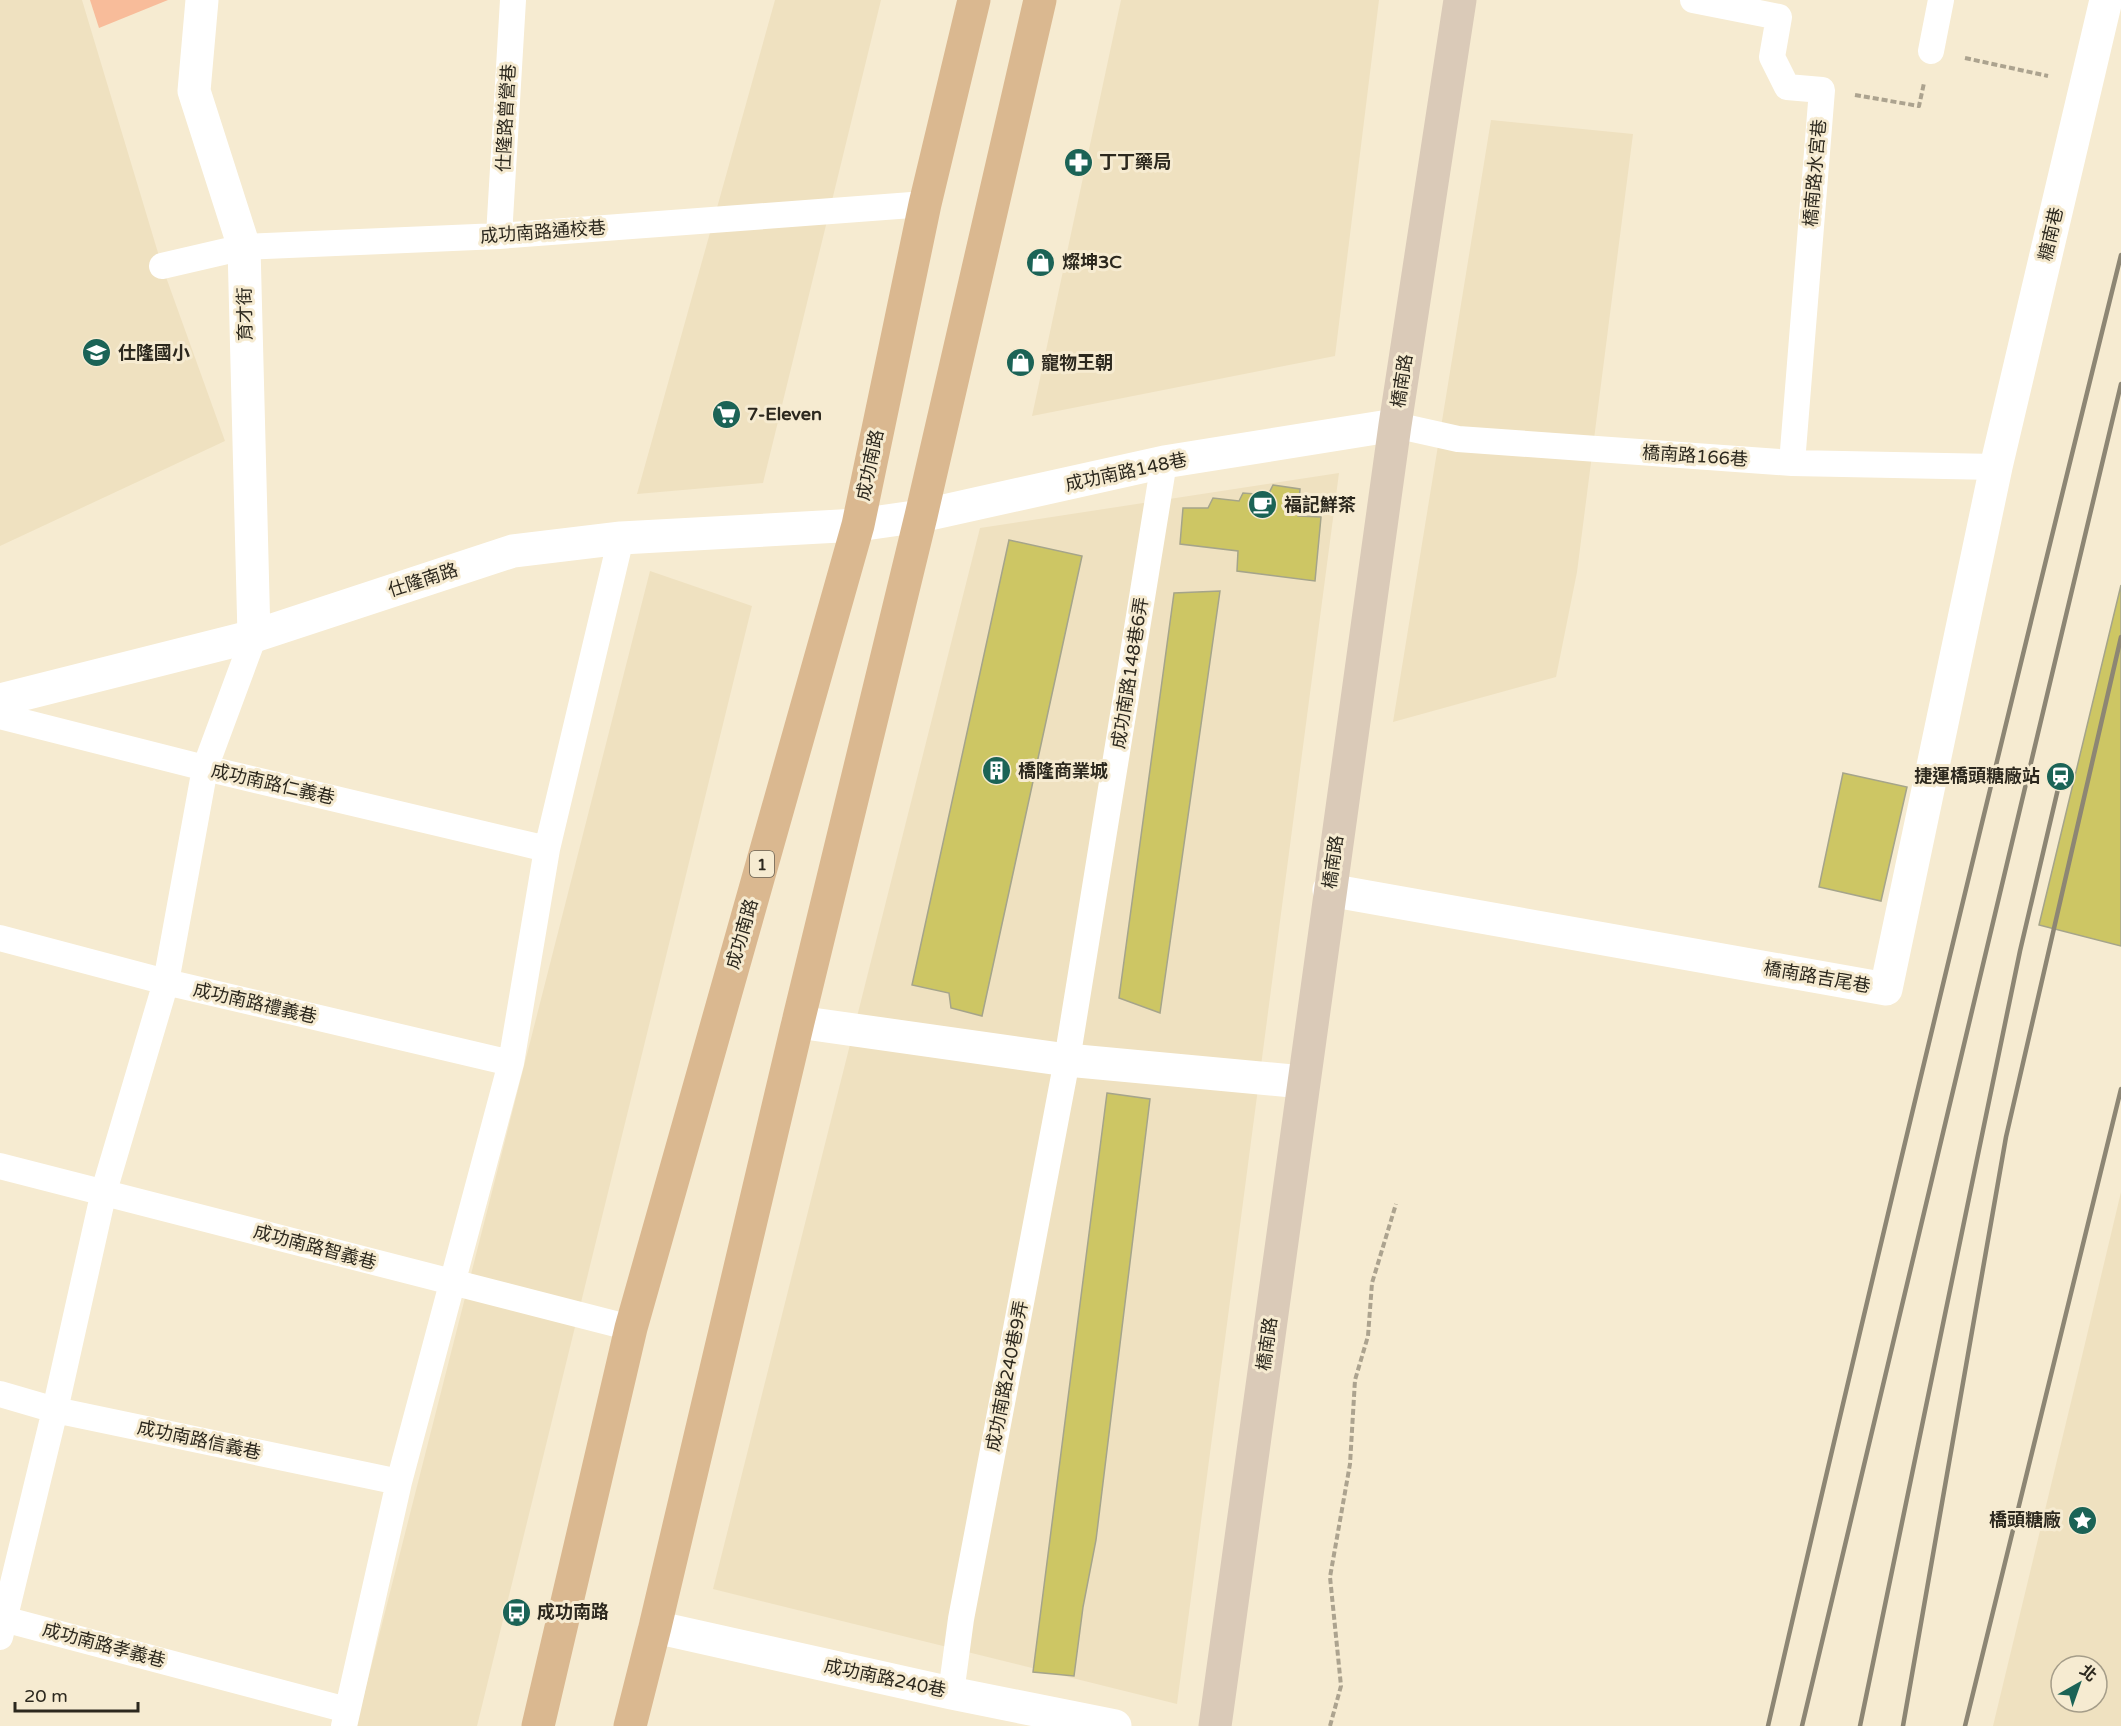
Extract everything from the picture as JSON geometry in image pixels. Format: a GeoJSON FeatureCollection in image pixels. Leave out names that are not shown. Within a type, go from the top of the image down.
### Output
{"type":"FeatureCollection","features":[{"type":"Feature","properties":{"kind":"main road","name":"成功南路"},"geometry":{"type":"LineString","coordinates":[[538,1726],[631,1328],[858,525],[925,204],[974,0]]}},
{"type":"Feature","properties":{"kind":"main road"},"geometry":{"type":"LineString","coordinates":[[630,1726],[921,516],[1040,0]]}},
{"type":"Feature","properties":{"kind":"street","name":"育才街"},"geometry":{"type":"LineString","coordinates":[[202,0],[194,91],[244,247],[254,636]]}},
{"type":"Feature","properties":{"kind":"street","name":"橋南路"},"geometry":{"type":"LineString","coordinates":[[1215,1726],[1395,425],[1460,0]]}},
{"type":"Feature","properties":{"kind":"street","name":"糖南巷"},"geometry":{"type":"LineString","coordinates":[[1996,467],[2106,0]]}},
{"type":"Feature","properties":{"kind":"street","name":"成功南路148巷"},"geometry":{"type":"LineString","coordinates":[[858,525],[921,516],[1164,462],[1395,425]]}},
{"type":"Feature","properties":{"kind":"street","name":"橋南路吉尾巷"},"geometry":{"type":"LineString","coordinates":[[1329,890],[1886,989],[1996,467]]}},
{"type":"Feature","properties":{"kind":"street","name":"仕隆南路"},"geometry":{"type":"LineString","coordinates":[[0,700],[254,636],[513,551],[621,537],[858,525]]}},
{"type":"Feature","properties":{"kind":"street"},"geometry":{"type":"LineString","coordinates":[[798,1022],[1067,1060],[1303,1082]]}},
{"type":"Feature","properties":{"kind":"street","name":"成功南路240巷"},"geometry":{"type":"LineString","coordinates":[[655,1627],[951,1693],[1115,1726]]}},
{"type":"Feature","properties":{"kind":"lane","name":"仕隆路曾營巷"},"geometry":{"type":"LineString","coordinates":[[499,236],[513,0]]}},
{"type":"Feature","properties":{"kind":"lane"},"geometry":{"type":"LineString","coordinates":[[1693,0],[1779,17],[1772,57],[1787,87],[1822,90]]}},
{"type":"Feature","properties":{"kind":"lane"},"geometry":{"type":"LineString","coordinates":[[1931,51],[1941,0]]}},
{"type":"Feature","properties":{"kind":"lane","name":"橋南路水宮巷"},"geometry":{"type":"LineString","coordinates":[[1792,463],[1822,90]]}},
{"type":"Feature","properties":{"kind":"lane","name":"成功南路通校巷"},"geometry":{"type":"LineString","coordinates":[[162,266],[244,247],[499,236],[925,204]]}},
{"type":"Feature","properties":{"kind":"lane","name":"橋南路166巷"},"geometry":{"type":"LineString","coordinates":[[1395,425],[1458,438],[1792,463],[1996,467]]}},
{"type":"Feature","properties":{"kind":"lane","name":"成功南路148巷6弄"},"geometry":{"type":"LineString","coordinates":[[1067,1060],[1164,462]]}},
{"type":"Feature","properties":{"kind":"lane"},"geometry":{"type":"LineString","coordinates":[[346,1718],[399,1482],[511,1063],[547,849],[621,537]]}},
{"type":"Feature","properties":{"kind":"lane"},"geometry":{"type":"LineString","coordinates":[[2,1625],[55,1410],[104,1191],[166,982],[205,768],[254,636]]}},
{"type":"Feature","properties":{"kind":"lane","name":"成功南路仁義巷"},"geometry":{"type":"LineString","coordinates":[[0,716],[205,768],[547,849]]}},
{"type":"Feature","properties":{"kind":"lane","name":"成功南路禮義巷"},"geometry":{"type":"LineString","coordinates":[[0,938],[166,982],[511,1063]]}},
{"type":"Feature","properties":{"kind":"lane","name":"成功南路240巷9弄"},"geometry":{"type":"LineString","coordinates":[[951,1693],[961,1618],[1067,1060]]}},
{"type":"Feature","properties":{"kind":"lane","name":"成功南路智義巷"},"geometry":{"type":"LineString","coordinates":[[0,1166],[631,1328]]}},
{"type":"Feature","properties":{"kind":"lane","name":"成功南路信義巷"},"geometry":{"type":"LineString","coordinates":[[0,1394],[55,1410],[399,1482]]}},
{"type":"Feature","properties":{"kind":"lane","name":"成功南路孝義巷"},"geometry":{"type":"LineString","coordinates":[[2,1625],[346,1718]]}},
{"type":"Feature","properties":{"kind":"path"},"geometry":{"type":"LineString","coordinates":[[1822,90],[1919,106],[1931,51],[2086,84]]}},
{"type":"Feature","properties":{"kind":"path"},"geometry":{"type":"LineString","coordinates":[[1330,1726],[1341,1686],[1330,1577],[1350,1464],[1355,1380],[1368,1336],[1372,1283],[1396,1204]]}},
{"type":"Feature","properties":{"kind":"shaded area","name":"仕隆國小"},"geometry":{"type":"Polygon","coordinates":[[[0,0],[82,0],[162,266],[225,441],[0,546],[0,0]]]}},
{"type":"Feature","properties":{"kind":"shaded area"},"geometry":{"type":"Polygon","coordinates":[[[90,0],[168,0],[99,28],[90,0]]]}},
{"type":"Feature","properties":{"kind":"shaded area"},"geometry":{"type":"Polygon","coordinates":[[[775,0],[881,0],[763,483],[637,494],[775,0]]]}},
{"type":"Feature","properties":{"kind":"shaded area"},"geometry":{"type":"Polygon","coordinates":[[[1121,0],[1379,0],[1335,356],[1032,416],[1121,0]]]}},
{"type":"Feature","properties":{"kind":"shaded area"},"geometry":{"type":"Polygon","coordinates":[[[1491,120],[1633,134],[1577,572],[1556,677],[1393,722],[1491,120]]]}},
{"type":"Feature","properties":{"kind":"shaded area","name":"橋隆商業城"},"geometry":{"type":"Polygon","coordinates":[[[1339,473],[1177,1704],[713,1589],[980,528],[1339,473]]]}},
{"type":"Feature","properties":{"kind":"shaded area"},"geometry":{"type":"Polygon","coordinates":[[[650,571],[752,606],[477,1726],[356,1726],[650,571]]]}},
{"type":"Feature","properties":{"kind":"shaded area","name":"橋頭糖廠"},"geometry":{"type":"Polygon","coordinates":[[[2121,1192],[2121,1726],[1993,1726],[2121,1192]]]}},
{"type":"Feature","properties":{"kind":"building"},"geometry":{"type":"Polygon","coordinates":[[[1273,485],[1300,489],[1298,516],[1321,517],[1315,581],[1237,571],[1238,551],[1180,544],[1183,508],[1208,508],[1213,498],[1239,501],[1243,493],[1268,495],[1273,485]]]}},
{"type":"Feature","properties":{"kind":"building","name":"橋隆商業城"},"geometry":{"type":"Polygon","coordinates":[[[1009,540],[1082,556],[982,1016],[951,1008],[949,993],[912,985],[1009,540]]]}},
{"type":"Feature","properties":{"kind":"building"},"geometry":{"type":"Polygon","coordinates":[[[2121,585],[2121,946],[2039,925],[2121,585]]]}},
{"type":"Feature","properties":{"kind":"building","name":"橋隆商業城"},"geometry":{"type":"Polygon","coordinates":[[[1220,591],[1160,1013],[1119,998],[1174,593],[1220,591]]]}},
{"type":"Feature","properties":{"kind":"building"},"geometry":{"type":"Polygon","coordinates":[[[1843,773],[1907,787],[1881,901],[1819,887],[1843,773]]]}},
{"type":"Feature","properties":{"kind":"building"},"geometry":{"type":"Polygon","coordinates":[[[1107,1093],[1150,1099],[1096,1540],[1083,1607],[1074,1676],[1033,1672],[1107,1093]]]}},
{"type":"Feature","properties":{"kind":"railway"},"geometry":{"type":"LineString","coordinates":[[1768,1726],[1942,990],[2121,255]]}},
{"type":"Feature","properties":{"kind":"railway"},"geometry":{"type":"LineString","coordinates":[[1802,1726],[2121,384]]}},
{"type":"Feature","properties":{"kind":"railway"},"geometry":{"type":"LineString","coordinates":[[1903,1726],[2006,1137],[2121,637]]}},
{"type":"Feature","properties":{"kind":"railway"},"geometry":{"type":"LineString","coordinates":[[1860,1726],[2020,951],[2061,776]]}},
{"type":"Feature","properties":{"kind":"railway"},"geometry":{"type":"LineString","coordinates":[[1965,1726],[2121,1089]]}},
{"type":"Feature","properties":{"kind":"place","name":"丁丁藥局"},"geometry":{"type":"Point","coordinates":[1078,162]}},
{"type":"Feature","properties":{"kind":"place","name":"燦坤3C"},"geometry":{"type":"Point","coordinates":[1041,262]}},
{"type":"Feature","properties":{"kind":"place","name":"仕隆國小"},"geometry":{"type":"Point","coordinates":[97,353]}},
{"type":"Feature","properties":{"kind":"place","name":"寵物王朝"},"geometry":{"type":"Point","coordinates":[1020,363]}},
{"type":"Feature","properties":{"kind":"place","name":"7-Eleven"},"geometry":{"type":"Point","coordinates":[726,414]}},
{"type":"Feature","properties":{"kind":"place","name":"福記鮮茶"},"geometry":{"type":"Point","coordinates":[1263,505]}},
{"type":"Feature","properties":{"kind":"place","name":"橋隆商業城"},"geometry":{"type":"Point","coordinates":[997,771]}},
{"type":"Feature","properties":{"kind":"place","name":"捷運橋頭糖廠站"},"geometry":{"type":"Point","coordinates":[2061,776]}},
{"type":"Feature","properties":{"kind":"place","name":"橋頭糖廠"},"geometry":{"type":"Point","coordinates":[2082,1520]}},
{"type":"Feature","properties":{"kind":"place","name":"成功南路"},"geometry":{"type":"Point","coordinates":[516,1612]}}]}
